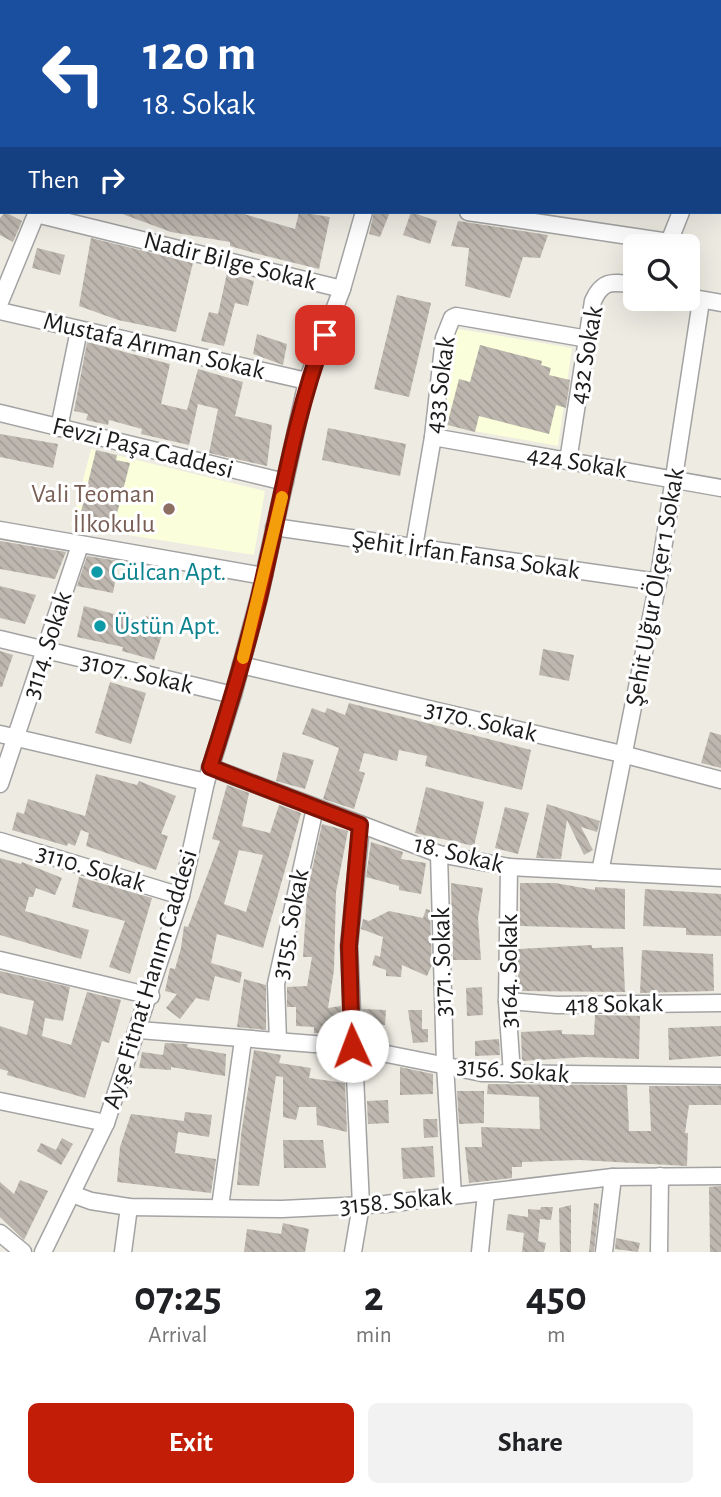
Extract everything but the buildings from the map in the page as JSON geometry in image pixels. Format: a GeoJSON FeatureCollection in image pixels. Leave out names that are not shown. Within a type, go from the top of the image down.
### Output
{"type":"FeatureCollection","features":[{"type":"Feature","properties":{"kind":"street"},"geometry":{"type":"LineString","coordinates":[[0,302],[37,214]]}},
{"type":"Feature","properties":{"kind":"street","name":"Nadir Bilge Sokak"},"geometry":{"type":"LineString","coordinates":[[41,214],[342,289]]}},
{"type":"Feature","properties":{"kind":"street","name":"Ayşe Fitnat Hanım Caddesi"},"geometry":{"type":"LineString","coordinates":[[43,1252],[106,1123],[139,1030],[181,896],[208,775],[233,695],[264,576],[307,381],[342,289],[363,214]]}},
{"type":"Feature","properties":{"kind":"street"},"geometry":{"type":"LineString","coordinates":[[480,214],[623,237]]}},
{"type":"Feature","properties":{"kind":"street"},"geometry":{"type":"LineString","coordinates":[[672,234],[680,214]]}},
{"type":"Feature","properties":{"kind":"street","name":"432 Sokak"},"geometry":{"type":"LineString","coordinates":[[568,461],[593,301],[599,287],[609,281],[623,283]]}},
{"type":"Feature","properties":{"kind":"street"},"geometry":{"type":"LineString","coordinates":[[700,300],[721,303]]}},
{"type":"Feature","properties":{"kind":"street","name":"Mustafa Arıman Sokak"},"geometry":{"type":"LineString","coordinates":[[0,311],[307,381]]}},
{"type":"Feature","properties":{"kind":"street","name":"Şehit Uğur Ölçer 1 Sokak"},"geometry":{"type":"LineString","coordinates":[[600,872],[626,754],[658,582],[675,478],[693,311]]}},
{"type":"Feature","properties":{"kind":"street","name":"433 Sokak"},"geometry":{"type":"LineString","coordinates":[[414,547],[433,437],[444,338],[452,318],[456,316],[588,339]]}},
{"type":"Feature","properties":{"kind":"street"},"geometry":{"type":"LineString","coordinates":[[60,428],[79,330]]}},
{"type":"Feature","properties":{"kind":"street","name":"Fevzi Paşa Caddesi"},"geometry":{"type":"LineString","coordinates":[[0,413],[285,482]]}},
{"type":"Feature","properties":{"kind":"street","name":"424 Sokak"},"geometry":{"type":"LineString","coordinates":[[433,437],[721,488]]}},
{"type":"Feature","properties":{"kind":"street","name":"Şehit İrfan Fansa Sokak"},"geometry":{"type":"LineString","coordinates":[[274,527],[658,582]]}},
{"type":"Feature","properties":{"kind":"street"},"geometry":{"type":"LineString","coordinates":[[0,530],[264,576]]}},
{"type":"Feature","properties":{"kind":"street","name":"3114. Sokak"},"geometry":{"type":"LineString","coordinates":[[0,784],[8,736],[45,652],[80,545]]}},
{"type":"Feature","properties":{"kind":"street","name":"3107. Sokak"},"geometry":{"type":"LineString","coordinates":[[0,639],[45,652],[233,695]]}},
{"type":"Feature","properties":{"kind":"street","name":"3170. Sokak"},"geometry":{"type":"LineString","coordinates":[[241,665],[626,754],[721,780]]}},
{"type":"Feature","properties":{"kind":"street","name":"18. Sokak"},"geometry":{"type":"LineString","coordinates":[[8,736],[208,775],[315,807],[439,854],[509,867],[721,878]]}},
{"type":"Feature","properties":{"kind":"street","name":"3155. Sokak"},"geometry":{"type":"LineString","coordinates":[[278,1041],[276,984],[315,807]]}},
{"type":"Feature","properties":{"kind":"street"},"geometry":{"type":"LineString","coordinates":[[353,1252],[361,1205],[349,946],[360,825]]}},
{"type":"Feature","properties":{"kind":"street","name":"3110. Sokak"},"geometry":{"type":"LineString","coordinates":[[0,841],[181,896]]}},
{"type":"Feature","properties":{"kind":"street","name":"3171. Sokak"},"geometry":{"type":"LineString","coordinates":[[439,854],[444,1065],[453,1196]]}},
{"type":"Feature","properties":{"kind":"street","name":"3164. Sokak"},"geometry":{"type":"LineString","coordinates":[[509,867],[508,1002],[512,1074]]}},
{"type":"Feature","properties":{"kind":"street"},"geometry":{"type":"LineString","coordinates":[[0,960],[150,996]]}},
{"type":"Feature","properties":{"kind":"street","name":"418 Sokak"},"geometry":{"type":"LineString","coordinates":[[508,1002],[557,1005],[721,1003]]}},
{"type":"Feature","properties":{"kind":"street","name":"3156. Sokak"},"geometry":{"type":"LineString","coordinates":[[139,1030],[243,1040],[352,1046],[482,1073],[721,1076]]}},
{"type":"Feature","properties":{"kind":"street"},"geometry":{"type":"LineString","coordinates":[[220,1207],[243,1040]]}},
{"type":"Feature","properties":{"kind":"street"},"geometry":{"type":"LineString","coordinates":[[0,1101],[106,1123]]}},
{"type":"Feature","properties":{"kind":"street"},"geometry":{"type":"LineString","coordinates":[[659,1252],[660,1176]]}},
{"type":"Feature","properties":{"kind":"street","name":"3158. Sokak"},"geometry":{"type":"LineString","coordinates":[[72,1194],[91,1201],[129,1207],[282,1209],[361,1205],[486,1193],[613,1177],[721,1176]]}},
{"type":"Feature","properties":{"kind":"street"},"geometry":{"type":"LineString","coordinates":[[604,1252],[613,1177]]}},
{"type":"Feature","properties":{"kind":"street"},"geometry":{"type":"LineString","coordinates":[[480,1252],[486,1193]]}},
{"type":"Feature","properties":{"kind":"street"},"geometry":{"type":"LineString","coordinates":[[123,1252],[129,1207]]}},
{"type":"Feature","properties":{"kind":"street"},"geometry":{"type":"LineString","coordinates":[[0,1233],[23,1252]]}},
{"type":"Feature","properties":{"kind":"shaded area"},"geometry":{"type":"Polygon","coordinates":[[[453,328],[572,348],[558,446],[435,424],[453,328]]]}},
{"type":"Feature","properties":{"kind":"shaded area","name":"Vali Teoman İlkokulu"},"geometry":{"type":"Polygon","coordinates":[[[91,449],[265,491],[254,555],[71,526],[91,449]]]}},
{"type":"Feature","properties":{"kind":"slow traffic"},"geometry":{"type":"LineString","coordinates":[[243,658],[282,497]]}},
{"type":"Feature","properties":{"kind":"place","name":"Vali Teoman İlkokulu"},"geometry":{"type":"Point","coordinates":[169,509]}},
{"type":"Feature","properties":{"kind":"place","name":"Gülcan Apt."},"geometry":{"type":"Point","coordinates":[97,572]}},
{"type":"Feature","properties":{"kind":"place","name":"Üstün Apt."},"geometry":{"type":"Point","coordinates":[100,626]}},
{"type":"Feature","properties":{"kind":"route"},"geometry":{"type":"LineString","coordinates":[[325,335],[307,381],[259,598],[210,767],[360,825],[349,946],[352,1046]]}}]}
